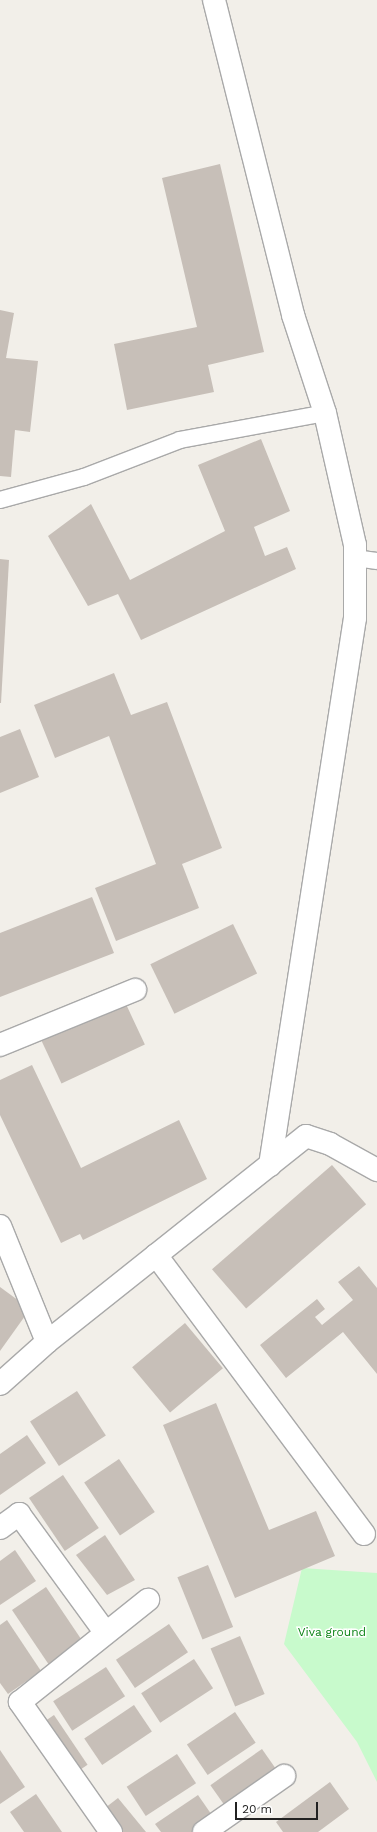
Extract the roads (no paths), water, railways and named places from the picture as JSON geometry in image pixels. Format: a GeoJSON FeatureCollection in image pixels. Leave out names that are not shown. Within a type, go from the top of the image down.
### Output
{"type":"FeatureCollection","features":[{"type":"Feature","properties":{"kind":"street"},"geometry":{"type":"LineString","coordinates":[[214,0],[293,315],[325,413],[355,558],[355,618],[270,1165]]}},
{"type":"Feature","properties":{"kind":"street"},"geometry":{"type":"LineString","coordinates":[[0,1045],[135,990]]}},
{"type":"Feature","properties":{"kind":"street"},"geometry":{"type":"LineString","coordinates":[[0,1384],[47,1342],[306,1136],[330,1144],[377,1170]]}},
{"type":"Feature","properties":{"kind":"street"},"geometry":{"type":"LineString","coordinates":[[0,1226],[47,1342]]}},
{"type":"Feature","properties":{"kind":"street"},"geometry":{"type":"LineString","coordinates":[[156,1255],[364,1534]]}},
{"type":"Feature","properties":{"kind":"street"},"geometry":{"type":"LineString","coordinates":[[0,1528],[19,1514],[105,1632]]}},
{"type":"Feature","properties":{"kind":"street"},"geometry":{"type":"LineString","coordinates":[[111,1832],[20,1702],[105,1632],[148,1600]]}},
{"type":"Feature","properties":{"kind":"street"},"geometry":{"type":"LineString","coordinates":[[204,1832],[284,1776]]}},
{"type":"Feature","properties":{"kind":"lane"},"geometry":{"type":"LineString","coordinates":[[0,500],[84,477],[180,440],[325,413]]}},
{"type":"Feature","properties":{"kind":"lane"},"geometry":{"type":"LineString","coordinates":[[355,558],[377,561]]}},
{"type":"Feature","properties":{"kind":"park label","name":"Viva ground"},"geometry":{"type":"Point","coordinates":[332,1633]}}]}
